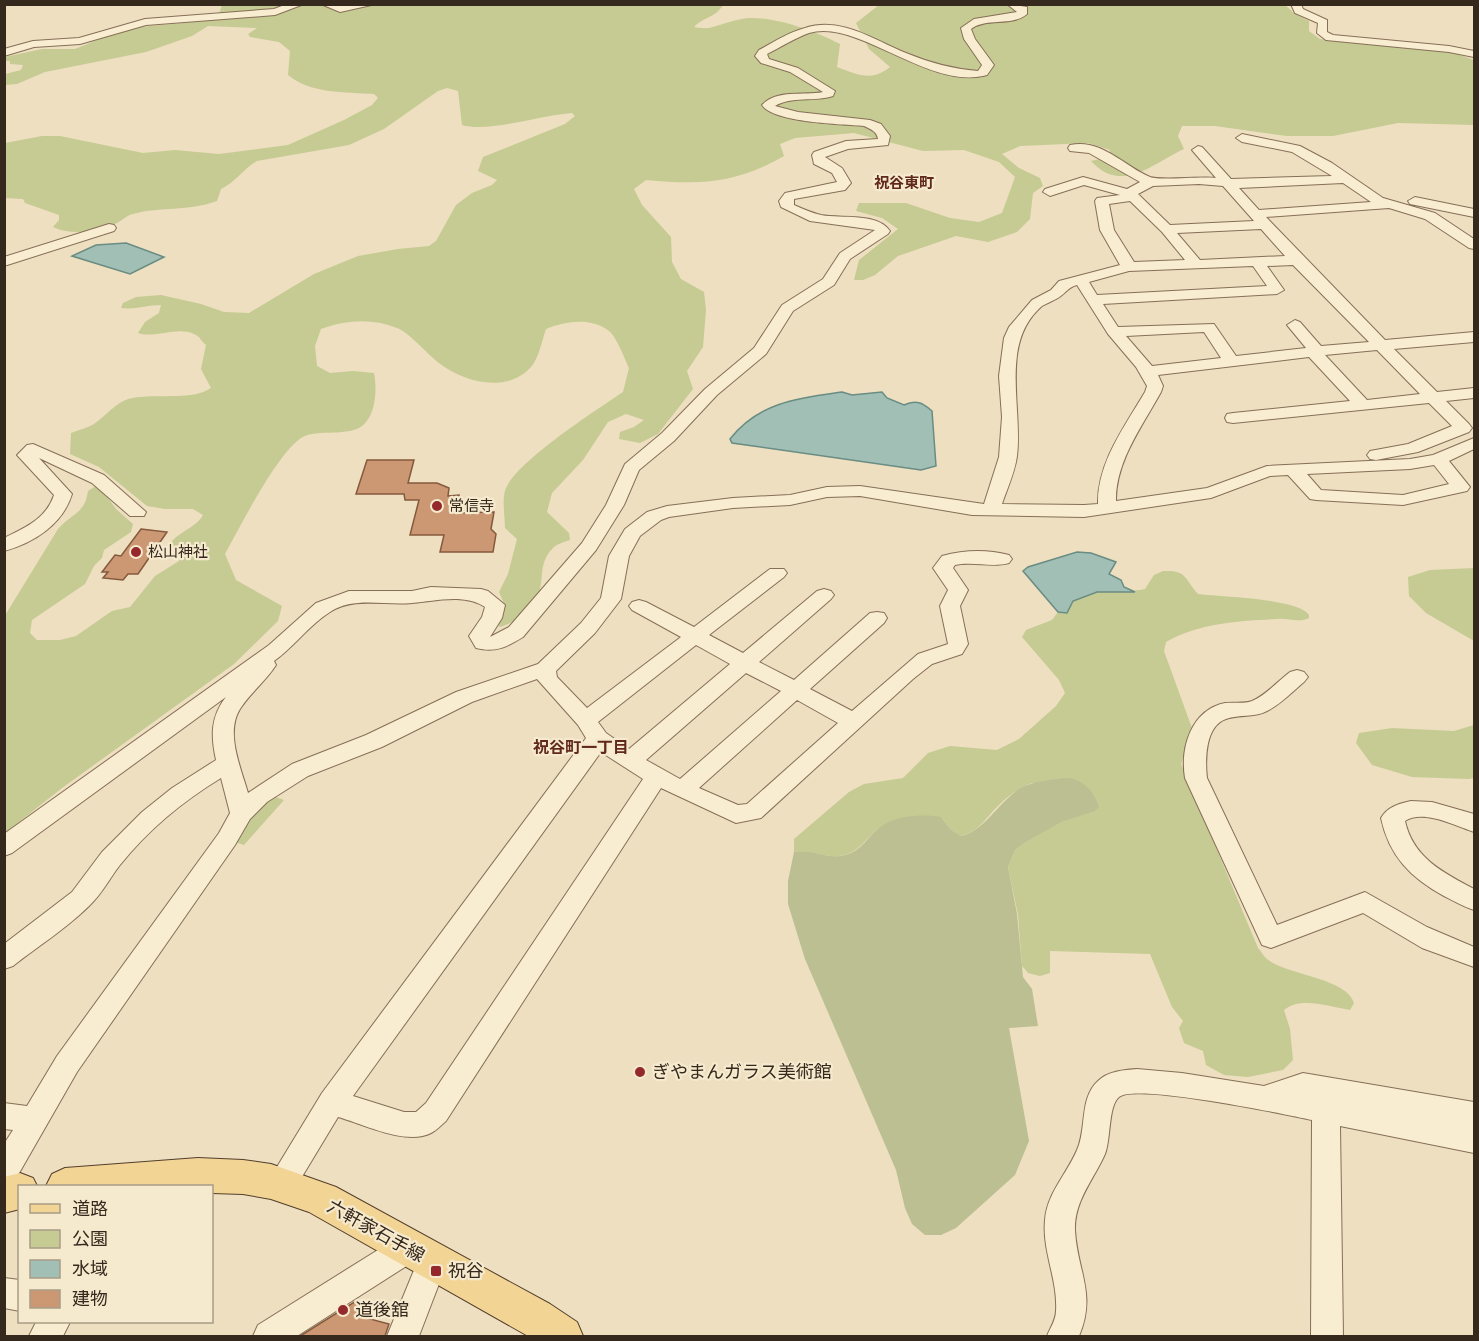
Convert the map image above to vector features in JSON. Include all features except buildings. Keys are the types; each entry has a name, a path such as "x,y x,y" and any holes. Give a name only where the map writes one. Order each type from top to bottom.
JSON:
{"main road":[{"name":"六軒家石手線","path":"80,1185 211,1176 245,1177 281,1185 345,1209 420,1255 563,1336"}],"street":[{"path":"4,53 33,44 80,41 145,22 275,12 299,4"},
{"path":"326,4 340,9 371,4"},
{"path":"4,848 276,650 323,607 349,597 412,597 431,593 481,595 495,605 492,618 479,636 483,643 495,644 516,632 542,605 589,546 615,505 631,468 645,453 668,437 711,392 747,365 760,351 787,308 829,282 845,256 883,231 880,227 871,224 810,217 788,207 786,201 790,196 840,187 844,183 837,171 819,161 818,155 846,145 884,142 884,136 877,128 866,123 797,116 770,108 768,105 778,99 818,98 829,94 829,91 794,70 765,61 761,56 763,52 808,30 831,28 851,32 928,65 961,74 978,75 988,65 988,61 970,44 966,28 972,24 1013,18 1022,14 1023,9 1012,4"},
{"path":"1296,4 1299,11 1323,22 1322,33 1330,38 1449,49 1474,54"},
{"path":"1242,138 1296,149 1327,166 1378,201 1430,216 1474,245"},
{"path":"1074,148 1092,149 1150,182 1199,180 1228,183 1343,179"},
{"path":"1198,150 1299,260 1463,428 1412,448 1362,457 1297,464 1288,466 1289,470"},
{"path":"1050,192 1083,181 1132,195 1167,229 1196,264"},
{"path":"1129,267 1107,230 1102,201 1132,195 1150,182"},
{"path":"1378,201 1386,196 1474,213"},
{"path":"1167,229 1394,205"},
{"path":"4,262 109,228"},
{"path":"991,510 1009,450 1007,376 1012,338 1017,327 1036,303 1056,293 1064,284 1129,267 1299,260"},
{"path":"1092,300 1276,290 1257,262"},
{"path":"1081,280 1114,332 1146,371 1155,387 1155,392 1115,457 1106,498 1107,508"},
{"path":"1294,325 1363,405"},
{"path":"1114,332 1209,327 1231,361"},
{"path":"1146,371 1382,344 1474,337"},
{"path":"1233,418 1474,393"},
{"path":"4,1172 67,1064 227,839 242,813 260,796 300,770 374,741 464,697 545,669 588,628 611,599 624,545 632,533 654,516 733,503 790,500 842,491 860,491 959,508 1055,512 1107,508 1211,493 1253,476 1289,470 1410,464 1438,459 1474,443"},
{"path":"4,545 50,520 61,504 63,495 26,455 33,449 98,479 137,513"},
{"path":"1289,470 1316,495 1403,500 1461,487 1438,459"},
{"path":"545,669 547,679 592,729 630,761 682,790 736,814 753,812 925,659 955,649 958,644 950,606 958,590 943,568 949,560 969,556 1002,559"},
{"path":"281,1185 332,1102 592,729 695,636 777,573"},
{"path":"630,761 824,595"},
{"path":"639,606 853,721"},
{"path":"682,790 877,618"},
{"path":"242,813 238,788 228,764 224,724 229,708 259,676 276,650"},
{"path":"1297,677 1260,707 1222,711 1212,715 1194,756 1196,778 1271,938 1365,902 1412,933 1474,957"},
{"path":"4,959 90,890 110,860 129,839 180,792 228,764"},
{"path":"332,1102 404,1125 422,1124 436,1112 657,776"},
{"path":"1474,823 1429,810 1401,811 1393,818 1395,830 1410,858 1428,876 1474,900"},
{"path":"1063,1336 1072,1312 1060,1233 1061,1217 1066,1199 1093,1147 1100,1103 1116,1082 1150,1081 1267,1098 1474,1140"},
{"path":"1267,1098 1292,1086 1303,1085 1474,1115"},
{"path":"1326,1109 1327,1336"},
{"path":"4,1116 33,1119"},
{"path":"269,1336 420,1255"},
{"path":"403,1336 420,1255"},
{"path":"45,1336 53,1323"}],"green space":[{"path":"724,4 717,12 694,27 711,28 749,18 784,22 840,44 837,67 871,76 890,67 869,49 856,23 879,5 1284,4 1295,14 1309,21 1309,31 1320,39 1454,53 1474,60 1474,125 1398,123 1333,136 1287,136 1215,126 1182,126 1178,136 1184,149 1149,168 1126,176 1103,171 1091,161 1108,157 1110,150 1088,143 1020,146 1002,154 1019,168 1040,178 1043,186 1033,193 1030,219 1017,232 988,242 956,236 898,256 875,275 863,280 854,280 859,260 898,229 882,218 856,211 859,203 906,203 950,218 979,222 1002,213 1015,177 999,162 964,150 923,151 854,133 795,138 780,144 784,156 734,177 701,182 646,180 634,189 642,205 671,237 672,262 681,279 704,292 706,310 703,347 687,371 693,389 658,434 640,443 619,439 620,432 644,420 626,414 608,422 583,460 552,493 547,512 569,533 570,540 555,547 547,556 540,589 532,606 515,620 499,627 498,621 505,606 499,592 508,574 517,539 505,528 505,491 511,480 539,452 623,392 629,368 615,338 602,327 587,322 570,322 553,326 546,329 531,367 521,375 498,383 472,380 449,370 407,334 388,325 359,321 321,329 315,346 317,366 330,373 353,371 374,373 375,399 369,417 361,427 346,432 312,434 295,443 261,489 225,554 236,580 282,606 278,621 234,664 62,788 5,833 4,617 58,529 81,509 88,491 96,486 100,487 116,509 133,524 131,532 104,550 102,558 94,566 85,584 32,620 30,633 37,640 60,640 76,636 112,611 130,607 155,576 179,561 179,554 170,544 203,515 193,509 165,509 147,506 99,467 70,454 71,433 94,424 123,401 148,396 193,395 211,388 201,369 206,345 196,335 182,331 138,333 145,322 159,313 161,305 121,308 123,303 136,297 161,295 224,312 249,313 314,274 358,256 429,246 436,241 456,205 472,193 492,185 497,180 478,171 483,157 565,124 575,116 572,113 559,114 487,127 462,125 458,91 447,88 438,91 384,129 349,145 257,161 221,189 217,201 195,207 143,212 131,215 102,229 76,232 53,227 59,220 59,215 25,203 23,199 5,198 5,143 42,136 60,136 143,153 175,150 219,154 288,145 344,120 372,105 378,98 374,94 318,89 297,81 288,75 290,51 279,42 250,37 248,34 257,28 208,26 192,36 146,52 45,72 17,84 5,85 5,74 21,70 23,65 10,64 10,61 5,61 5,57 42,49 75,49 107,36 139,27 217,20 222,5"},
{"path":"1474,568 1474,641 1426,613 1409,596 1408,577 1430,570"},
{"path":"1163,571 1181,574 1198,594 1275,602 1302,609 1309,615 1309,618 1302,620 1248,621 1206,627 1166,642 1164,651 1193,731 1181,764 1258,948 1276,965 1340,988 1349,994 1354,1003 1350,1010 1307,1003 1284,1010 1290,1029 1293,1060 1283,1070 1248,1077 1224,1075 1206,1065 1203,1051 1184,1043 1179,1028 1183,1021 1172,1007 1150,954 1050,951 1050,973 1040,976 1028,973 1022,966 1018,915 1008,867 1015,850 1026,842 1063,820 1093,812 1032,783 1011,795 973,831 961,836 950,829 941,817 881,828 858,848 844,855 794,852 794,839 849,792 864,784 903,778 928,753 950,746 997,750 1019,739 1056,706 1065,693 1059,680 1022,637 1026,630 1052,620 1058,612 1067,613 1073,601 1092,593 1145,589 1154,575"},
{"path":"1474,725 1474,778 1469,779 1412,777 1372,765 1356,743 1359,733 1392,728 1454,731"},
{"path":"1065,778 1077,780 1086,786 1099,807 1093,812 1063,821 1026,842 1015,850 1008,867 1017,914 1023,977 1032,989 1038,1026 1009,1028 1029,1141 1015,1175 956,1228 941,1235 925,1235 912,1224 905,1208 896,1170 805,959 788,904 788,881 794,852 845,855 859,848 884,824 900,818 916,816 941,817 950,829 961,836 977,829 1024,786"},
{"path":"270,795 284,800 244,845 232,841 239,828"}],"water":[{"path":"126,243 164,257 130,274 72,256 96,245"},
{"path":"842,392 852,395 882,392 887,398 904,405 916,402 929,408 932,411 936,466 921,470 732,443 730,439 741,427 767,409 795,400"},
{"path":"1077,552 1091,553 1116,562 1109,574 1121,580 1124,587 1135,592 1097,592 1073,601 1067,613 1058,612 1023,571 1028,567"}],"place":[{"name":"常信寺","path":"437,506"},
{"name":"松山神社","path":"136,552"},
{"name":"ぎやまんガラス美術館","path":"640,1072"},
{"name":"祝谷","path":"436,1271"},
{"name":"道後舘","path":"343,1310"}],"district":[{"name":"祝谷東町","path":"904,183"},
{"name":"祝谷町一丁目","path":"581,747"}]}
